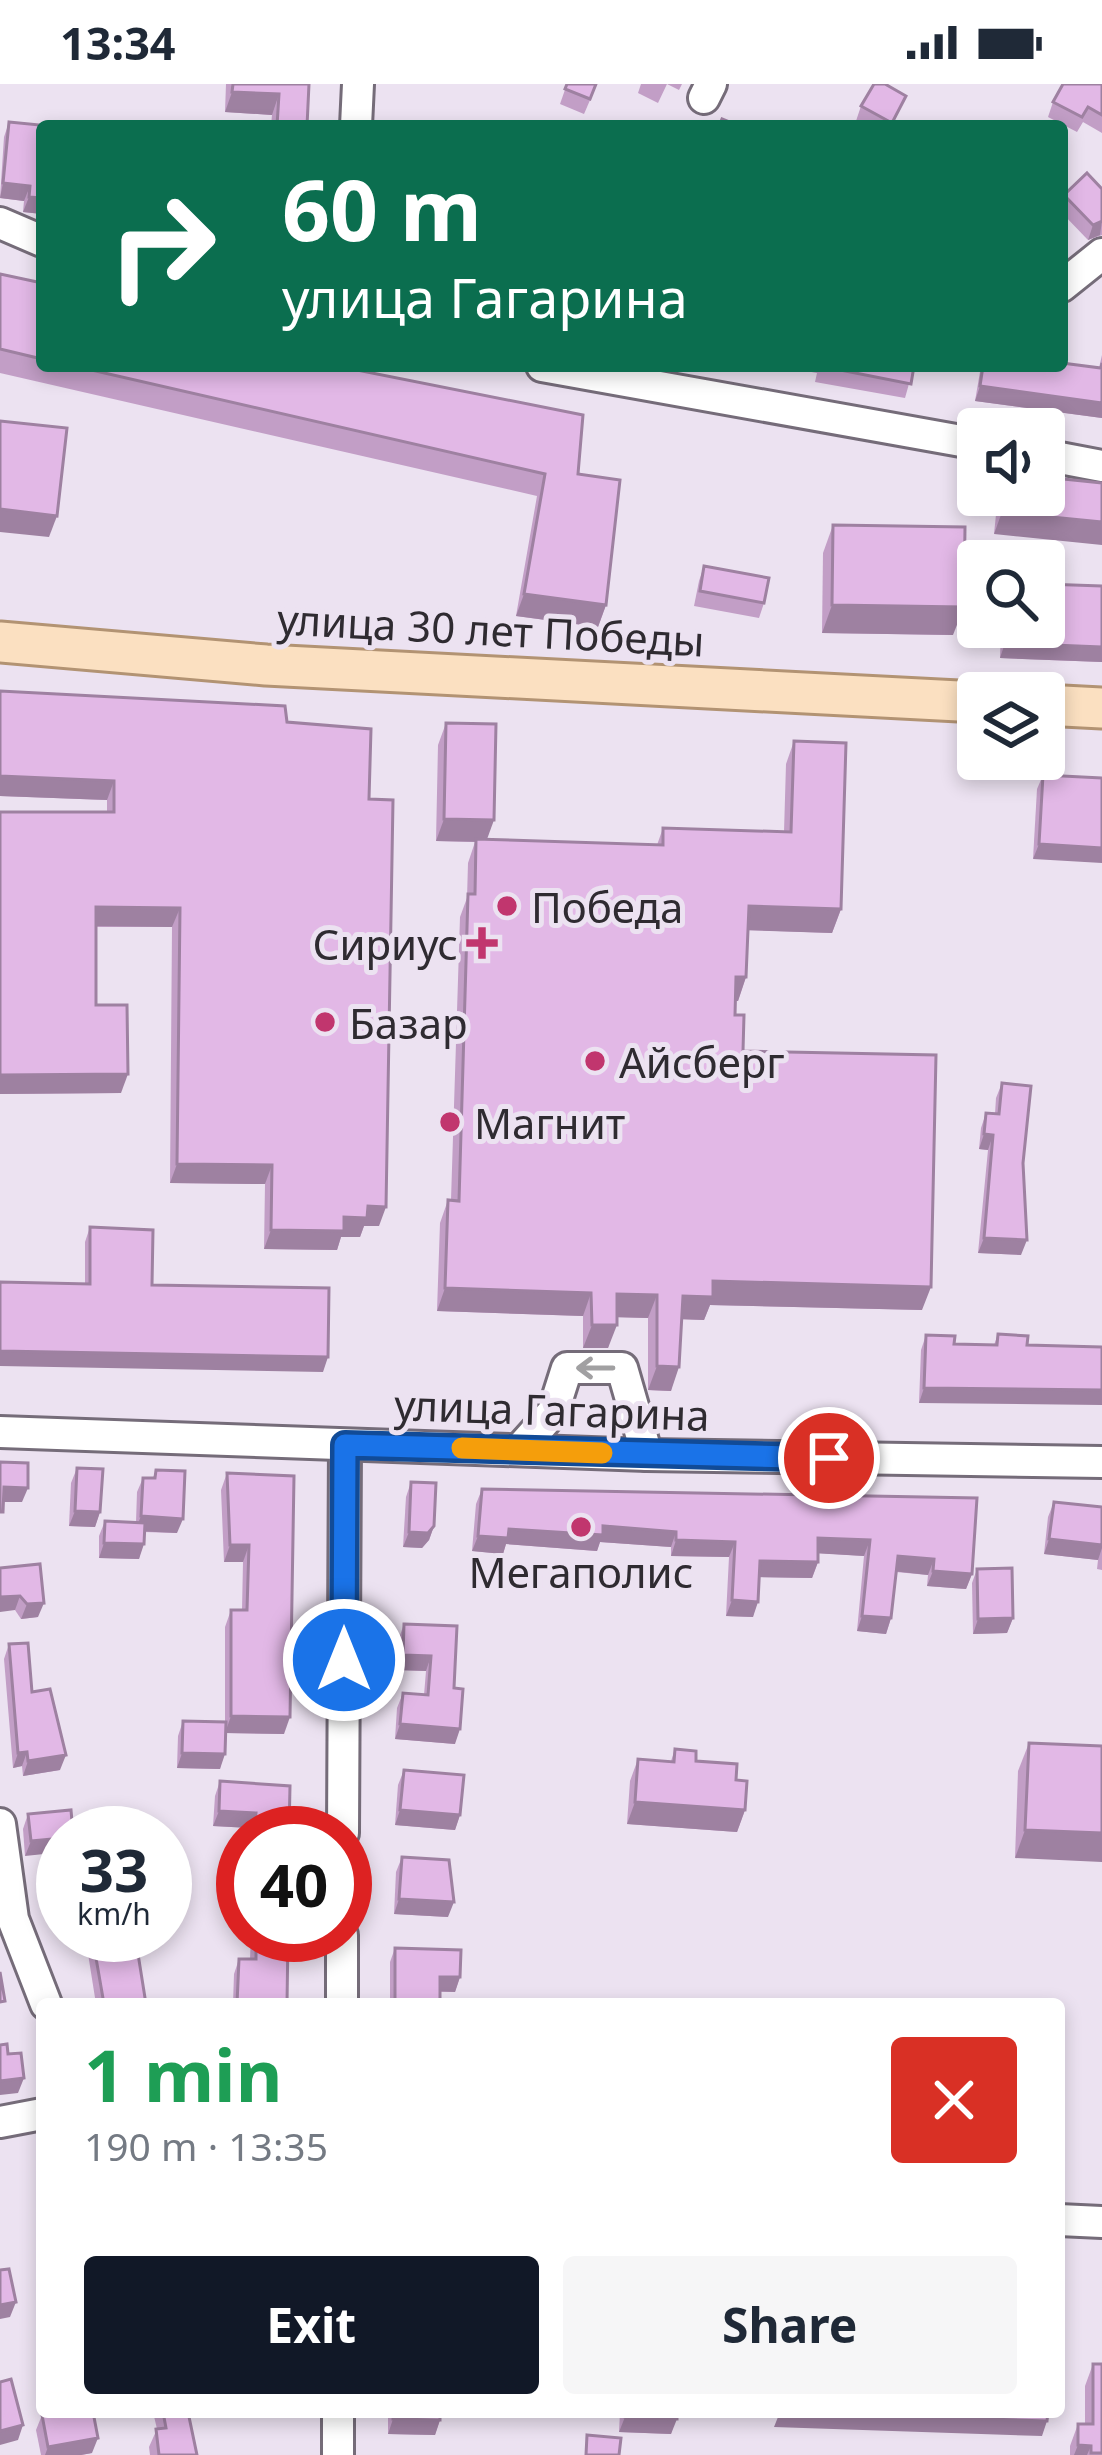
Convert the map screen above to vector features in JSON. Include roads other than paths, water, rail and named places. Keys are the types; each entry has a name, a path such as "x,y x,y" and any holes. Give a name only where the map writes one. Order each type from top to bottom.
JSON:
{"main road":[{"name":"улица 30 лет Победы","path":"0,642 266,665 957,701"},
{"path":"1065,706 1102,708"}],"street":[{"path":"356,120 358,84"},
{"path":"0,223 36,238"},
{"path":"1068,281 1102,254"},
{"path":"576,372 957,440"},
{"path":"1065,459 1102,466"},
{"path":"519,1450 553,1412 567,1368 622,1368 647,1455"},
{"name":"улица Гагарина","path":"0,1432 647,1455 1102,1462"},
{"path":"343,1806 345,1445"},
{"path":"0,1824 13,1919 44,1998"},
{"path":"342,1962 342,1998"},
{"path":"0,2122 36,2115"},
{"path":"1065,2220 1102,2222"},
{"path":"338,2418 338,2455"}],"place":[{"name":"Победа","path":"507,906"},
{"name":"Сириус","path":"482,943"},
{"name":"Базар","path":"325,1022"},
{"name":"Айсберг","path":"595,1061"},
{"name":"Магнит","path":"450,1122"},
{"name":"Мегаполис","path":"581,1527"}]}
